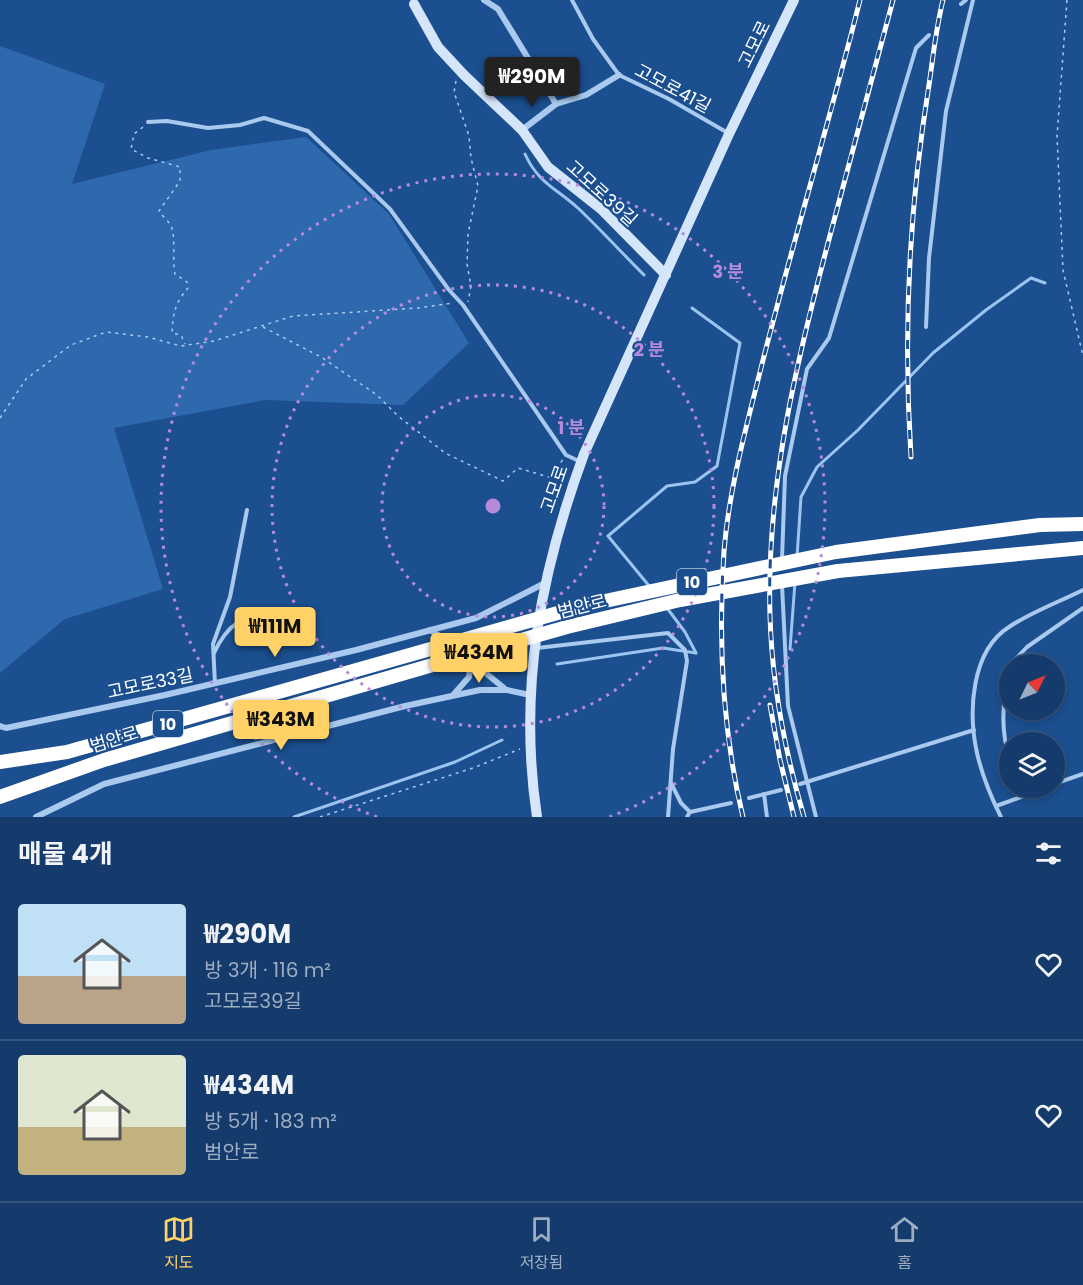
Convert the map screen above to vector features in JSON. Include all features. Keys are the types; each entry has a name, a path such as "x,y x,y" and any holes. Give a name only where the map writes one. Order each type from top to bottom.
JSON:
{"highway":[{"name":"범안로","path":"6,762 67,752 586,605 836,552 1040,525 1083,524"},
{"name":"범안로","path":"0,797 104,760 567,627 680,600 838,571 967,557 1083,548"}],"main road":[{"name":"고모로","path":"537,817 528,725 533,649 543,584 564,507 581,462 729,134 794,0"},
{"name":"고모로39길","path":"417,2 438,47 522,130 548,167 601,209 666,276"}],"street":[{"path":"484,0 498,9 556,104"},
{"path":"522,130 556,104 586,95 619,75"},
{"name":"고모로33길","path":"0,726 6,728 215,684 430,630 491,612 543,584"},
{"path":"430,630 471,661 491,680 507,690"},
{"path":"454,695 469,677 471,661"},
{"path":"36,817 104,784 454,695 480,690 507,690 530,694"}],"lane":[{"name":"고모로41길","path":"572,0 593,39 619,75 669,99 729,134"},
{"path":"961,4 966,0"},
{"path":"926,327 929,258 946,111 973,0"},
{"path":"782,566 785,476 807,369 829,338 916,48 929,35"},
{"path":"148,122 167,121 208,128 240,125 264,118 308,131 390,209 460,302 566,455 581,462"},
{"path":"215,684 213,644 230,597 247,510"},
{"path":"782,578 788,706 816,817"},
{"path":"1001,817 977,752 973,716 978,668 988,646 1008,627 1083,590"},
{"path":"1021,654 1083,608"},
{"path":"212,656 221,638 240,618 275,609"},
{"path":"533,649 668,633 685,650 687,667 670,783 668,817"},
{"path":"800,784 974,730"},
{"path":"1065,780 1083,774"},
{"path":"670,783 681,803 690,812"},
{"path":"749,798 782,790"},
{"path":"764,794 767,817"},
{"path":"996,806 1018,798"},
{"path":"687,817 690,812 731,802"}],"path":[{"path":"1066,0 1057,136 1063,270 1083,356"},
{"path":"0,418 26,379 70,345 106,332 185,345 214,341 293,316 418,308 460,302 468,304 471,286 467,264 468,234 478,186 471,158 469,136 453,92 456,79 464,75"},
{"path":"148,122 134,134 132,149 148,158 180,166 180,182 159,211 170,224 174,236 171,257 175,274 187,282 188,288 176,301 172,333 181,335 185,345"},
{"path":"262,326 321,357 377,395 398,416 445,453 503,481 518,468 552,478 566,455"},
{"path":"320,817 473,768 530,746"}],"shaded area":[{"path":"0,46 105,84 72,184 211,150 306,137 389,214 469,343 403,405 265,400 114,428 163,589 65,619 0,673"}],"waterway":[{"path":"525,154 542,179 579,209 644,275"},
{"path":"797,557 801,497 817,467 858,430 933,353 986,310 1031,278 1045,283"},
{"path":"650,587 608,536 667,486 695,482 717,466 740,343 692,308"},
{"path":"790,649 795,582"},
{"path":"667,608 685,632 696,653"},
{"path":"557,664 663,648 696,653"},
{"path":"294,817 455,762 502,740"}],"railway":[{"path":"743,817 730,751 723,685 721,618 726,528 739,459 761,368 860,0"},
{"path":"804,817 785,743 773,667 770,616 773,517 787,420 807,324 893,0"},
{"path":"911,457 908,317 912,224 922,131 943,0"},
{"path":"770,705 794,817"}]}
